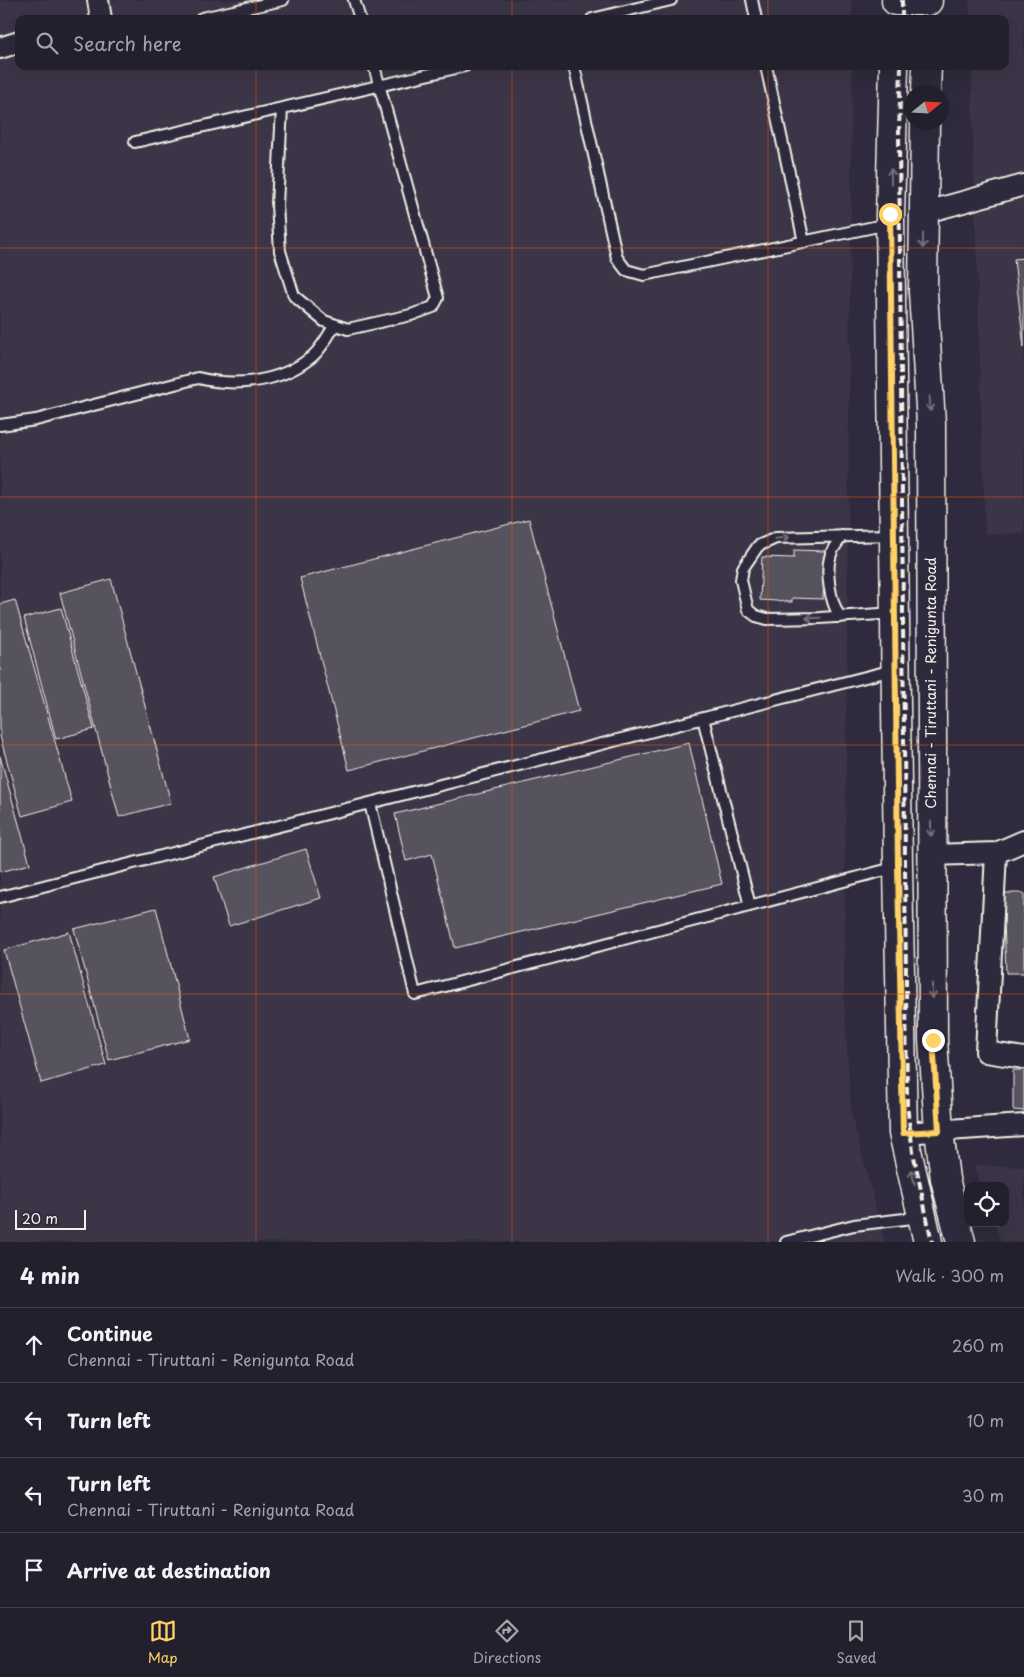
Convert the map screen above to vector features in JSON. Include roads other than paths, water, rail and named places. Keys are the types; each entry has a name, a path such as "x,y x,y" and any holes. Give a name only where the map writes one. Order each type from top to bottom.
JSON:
{"main road":[{"path":"896,7 928,7"},
{"path":"894,70 890,224 903,1133 925,1230"},
{"path":"926,85 927,70"},
{"name":"Chennai - Tiruttani - Renigunta Road","path":"925,130 923,292 931,424 933,1040 939,1131 946,1179 961,1242"}],"street":[{"path":"98,0 102,15"},
{"path":"0,48 15,43"},
{"path":"923,213 1024,185"},
{"path":"931,855 996,853 1024,841"},
{"path":"996,853 986,1052 1024,1058"},
{"path":"903,1133 1024,1126"}],"lane":[{"path":"216,15 283,0"},
{"path":"354,0 359,15"},
{"path":"609,15 671,0"},
{"path":"752,0 755,15"},
{"path":"282,108 277,205 280,251 294,296 324,321 348,329 412,315 433,307 438,298 375,70"},
{"path":"135,142 448,70"},
{"path":"575,70 618,258 626,270 644,275 890,224"},
{"path":"767,70 804,242"},
{"path":"0,425 36,420 198,378 222,384 277,378 311,359 335,325"},
{"path":"895,535 776,538 758,546 743,568 741,580 748,610 756,616 782,619 840,617 896,612"},
{"path":"840,617 832,604 829,579 831,554 842,536"},
{"path":"0,896 897,669"},
{"path":"703,718 750,906"},
{"path":"370,803 415,994 898,867"},
{"path":"786,1242 825,1231 925,1230"},
{"path":"825,1231 828,1242"}],"railway":[{"path":"902,0 902,15"},
{"path":"901,70 899,133 907,1105 913,1152 932,1242"}]}
